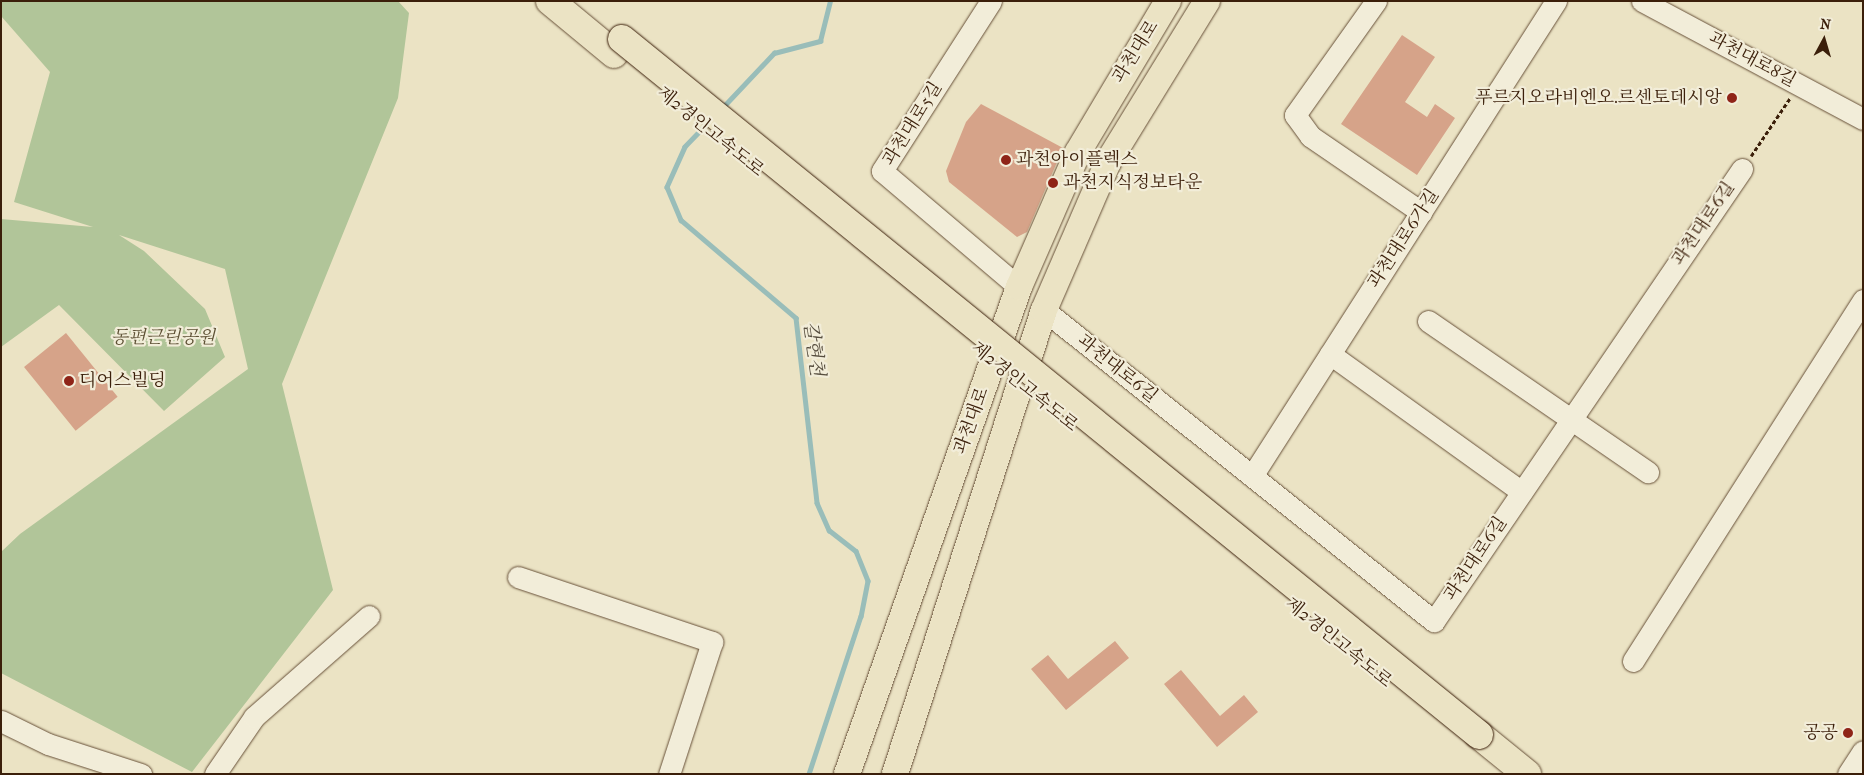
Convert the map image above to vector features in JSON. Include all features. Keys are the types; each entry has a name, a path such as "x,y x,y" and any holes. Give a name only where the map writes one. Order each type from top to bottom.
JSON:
{"highway":[{"name":"제2경인고속도로","path":"550,1 618,46 1474,742 1527,774"},
{"name":"제2경인고속도로","path":"579,1 618,46"},
{"name":"제2경인고속도로","path":"1474,742 1499,774"}],"main road":[{"name":"과천대로","path":"848,774 1019,287 1078,152 1168,1"},
{"name":"과천대로","path":"895,774 1044,310 1108,162 1207,1"}],"street":[{"name":"과천대로5길","path":"991,1 882,171 1019,287"},
{"path":"1376,1 1295,116 1310,136 1421,212"},
{"name":"과천대로6가길","path":"1252,476 1556,1"},
{"name":"과천대로8길","path":"1642,1 1863,119"},
{"name":"과천대로6길","path":"1044,310 1434,621 1742,169"},
{"path":"1633,661 1863,300"},
{"path":"1428,322 1648,472"},
{"path":"1330,354 1522,492"},
{"path":"518,577 712,642 670,774"},
{"path":"215,774 254,717 368,616"},
{"path":"1,721 48,744 141,774"},
{"path":"1848,774 1863,751"}],"path":[{"name":"과천대로6길","path":"1742,169 1799,85"}],"green space":[{"name":"동편근린공원","path":"1,1 398,1 409,13 398,98 282,384 333,590 192,772 1,673 1,552 20,534 248,369 225,269 119,235 144,251 205,309 225,357 164,411 59,305 1,347 1,219 93,227 14,202 50,72 1,16"}],"building":[{"path":"1402,35 1435,57 1405,102 1427,117 1435,104 1455,118 1417,175 1341,124"},
{"name":"과천아이플렉스","path":"981,104 1063,148 1027,232 1017,237 949,182 946,171 966,122"},
{"name":"디어스빌딩","path":"66,333 118,397 76,431 24,367"},
{"path":"1115,641 1129,658 1066,710 1031,669 1048,655 1068,679"},
{"path":"1181,670 1220,716 1244,695 1258,712 1217,747 1164,684"}],"waterway":[{"name":"갈현천","path":"722,108 774,53 820,41 830,1"},
{"name":"갈현천","path":"710,121 685,147 667,187 681,220 796,318 817,503 829,530 856,551 868,581 861,616 809,774"}],"place":[{"name":"푸르지오라비엔오.르센토데시앙","path":"1732,98"},
{"name":"과천아이플렉스","path":"1006,160"},
{"name":"과천지식정보타운","path":"1053,183"},
{"name":"디어스빌딩","path":"69,381"},
{"name":"공공","path":"1848,733"}]}
